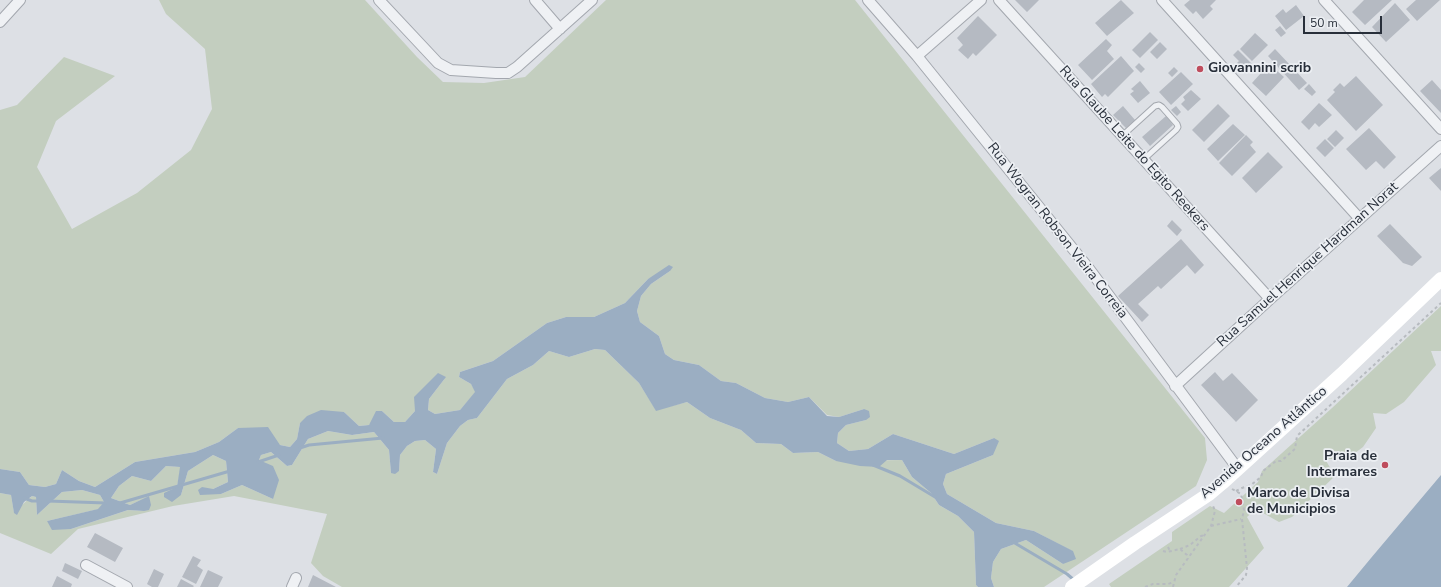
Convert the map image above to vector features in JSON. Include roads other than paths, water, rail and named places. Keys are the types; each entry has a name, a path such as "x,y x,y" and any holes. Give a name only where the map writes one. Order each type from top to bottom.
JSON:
{"main road":[{"name":"Avenida Oceano Atlântico","path":"1072,587 1110,559 1209,494 1342,374 1441,279"}],"street":[{"path":"0,22 20,0"},
{"path":"379,0 438,63 451,70 496,73 508,72 517,67 592,0"},
{"path":"535,0 560,29"},
{"name":"Rua Wogran Robson Vieira Correia","path":"868,0 917,56 1090,270 1238,469"},
{"path":"917,56 981,0"},
{"name":"Rua Glaube Leite do Egito Reekers","path":"999,0 1270,299"},
{"path":"1162,0 1359,218"},
{"path":"1324,0 1441,129"},
{"name":"Rua Samuel Henrique Hardman Norat","path":"1175,386 1359,218 1441,146"},
{"path":"86,565 127,587"}],"lane":[{"path":"1122,136 1155,106 1162,107 1177,124 1178,127 1176,130 1143,160"}],"water":[{"path":"669,265 673,267 670,271 651,284 641,296 637,311 640,322 659,336 665,354 674,360 699,365 721,381 736,383 765,398 788,402 809,397 827,416 839,417 864,409 869,411 870,417 866,420 846,425 838,433 837,443 849,451 868,449 893,434 954,454 994,438 999,441 993,455 946,474 943,484 947,494 996,523 1034,531 1073,551 1076,559 1063,564 1026,540 1001,549 993,562 991,578 994,587 978,587 976,585 974,532 958,516 939,505 931,493 912,477 902,460 887,460 879,467 860,466 836,461 818,452 793,453 781,444 756,443 741,430 710,418 687,402 656,411 639,383 605,350 595,349 569,357 549,351 533,365 507,379 477,418 468,420 460,426 447,443 437,474 433,472 436,449 425,440 415,441 407,446 400,455 399,471 395,474 391,473 389,450 374,432 352,435 328,431 308,439 292,465 287,466 271,452 261,455 259,460 273,466 279,480 273,499 242,485 221,494 200,495 198,490 202,487 213,489 228,482 226,461 213,455 188,471 181,495 172,502 164,497 164,493 177,487 180,467 166,466 151,481 132,476 119,486 111,498 130,505 149,496 151,505 149,510 128,510 71,529 52,530 47,521 98,509 104,502 100,495 82,490 62,492 37,515 36,497 32,496 24,502 17,515 14,513 11,495 0,493 0,469 20,472 29,485 45,487 56,484 62,470 79,481 95,487 135,462 195,452 219,442 238,428 268,427 280,445 290,447 297,439 300,423 307,416 321,410 344,412 359,426 369,425 376,411 382,411 394,422 405,422 415,411 414,397 438,373 446,377 429,399 428,410 435,414 460,410 475,392 471,384 459,377 460,372 493,361 547,323 566,317 594,317 625,303 648,279"},
{"path":"1441,475 1441,587 1347,587 1371,558"}],"waterway":[{"path":"300,448 309,445 383,438"},
{"path":"258,462 279,455"},
{"path":"873,465 900,476 935,497"},
{"path":"120,503 230,471"},
{"path":"24,498 32,501 40,501"},
{"path":"48,501 106,503"},
{"path":"1013,542 1067,574 1074,580"}],"place":[{"name":"Giovannini scrib","path":"1200,69"},
{"name":"Praia de Intermares","path":"1385,465"},
{"name":"Marco de Divisa de Municipios","path":"1239,502"}]}
